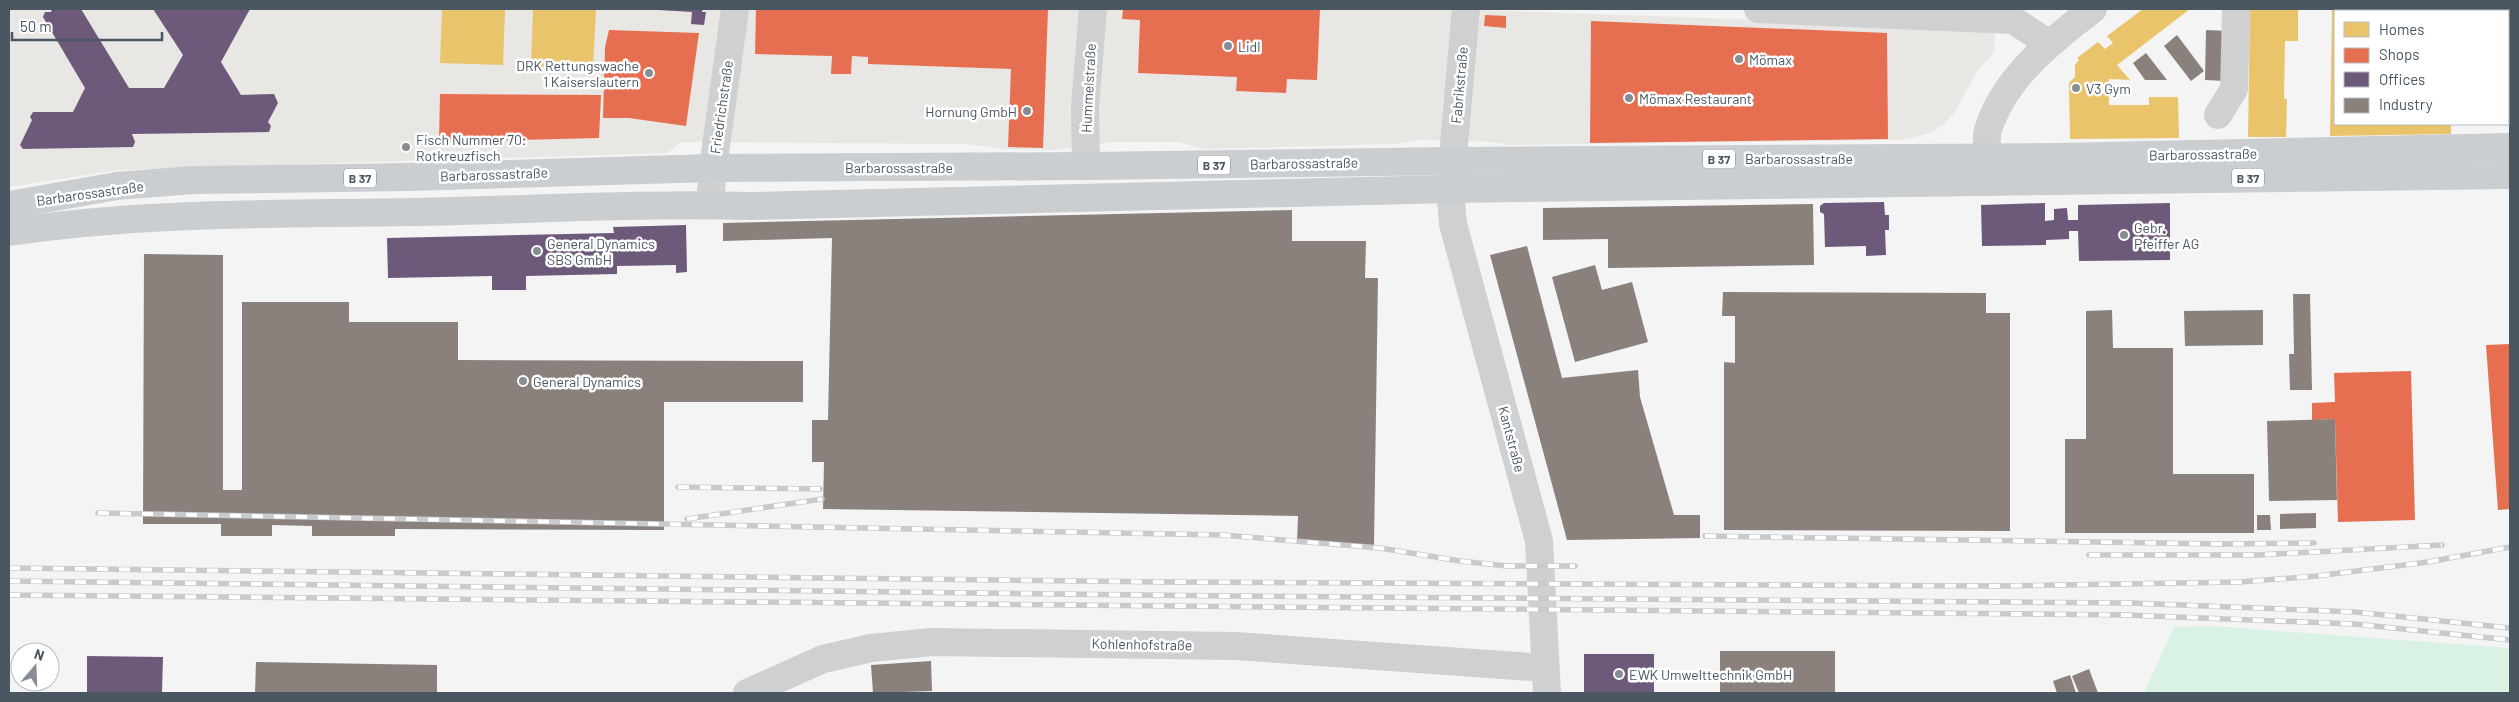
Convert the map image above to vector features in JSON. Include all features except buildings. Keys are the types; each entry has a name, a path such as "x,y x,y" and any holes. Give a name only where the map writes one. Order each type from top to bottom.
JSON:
{"main road":[{"name":"Barbarossastraße","path":"9,232 76,222 192,215 710,205 760,206 1450,189 1986,170 2510,147"},
{"name":"Barbarossastraße","path":"9,205 117,186 193,180 410,177 713,168 1086,166 1452,161 1986,170 2510,175"}],"street":[{"name":"Friedrichstraße","path":"710,205 713,168 735,9"},
{"name":"Hummelstraße","path":"1086,166 1085,117 1093,9"},
{"name":"Fabrikstraße","path":"1450,189 1466,9"},
{"path":"1758,9 1817,10 2014,20 2048,43"},
{"path":"1986,170 1987,132 1996,110 2012,86 2048,43 2093,9"},
{"path":"2218,115 2234,89 2236,9"},
{"name":"Kantstraße","path":"1450,189 1453,224 1539,541 1546,681"},
{"name":"Kohlenhofstraße","path":"747,693 823,660 871,648 932,642 1236,646 1546,681"}],"shaded area":[{"path":"9,9 1452,9 1995,28 1994,52 1976,73 1955,112 1944,124 1930,133 1903,140 1509,145 1493,142 1419,140 1395,144 1204,149 1178,142 1114,142 1056,150 1005,149 964,144 682,142 667,153 118,170 9,187"}],"green space":[{"path":"2211,626 2510,648 2510,693 2144,693 2174,627"}],"railway":[{"path":"678,487 820,489"},
{"path":"687,519 822,499"},
{"path":"98,513 1223,535 1380,548 1460,561 1507,566 1575,566"},
{"path":"1705,536 2223,544 2314,543"},
{"path":"2089,555 2258,555 2442,545"},
{"path":"9,568 1164,582 1998,586 2240,582 2317,576 2428,562 2510,547"},
{"path":"9,581 1229,596 2131,603 2355,612 2510,628"},
{"path":"9,595 2127,615 2354,624 2510,640"}],"place":[{"name":"Lidl","path":"1228,46"},
{"name":"Mömax","path":"1739,59"},
{"name":"DRK Rettungswache 1 Kaiserslautern","path":"649,73"},
{"name":"V3 Gym","path":"2076,88"},
{"name":"Mömax Restaurant","path":"1629,98"},
{"name":"Hornung GmbH","path":"1027,111"},
{"name":"Fisch Nummer 70: Rotkreuzfisch","path":"406,147"},
{"name":"Gebr. Pfeiffer AG","path":"2124,235"},
{"name":"General Dynamics SBS GmbH","path":"537,251"},
{"name":"General Dynamics","path":"523,381"},
{"name":"EWK Umwelttechnik GmbH","path":"1619,674"}]}
